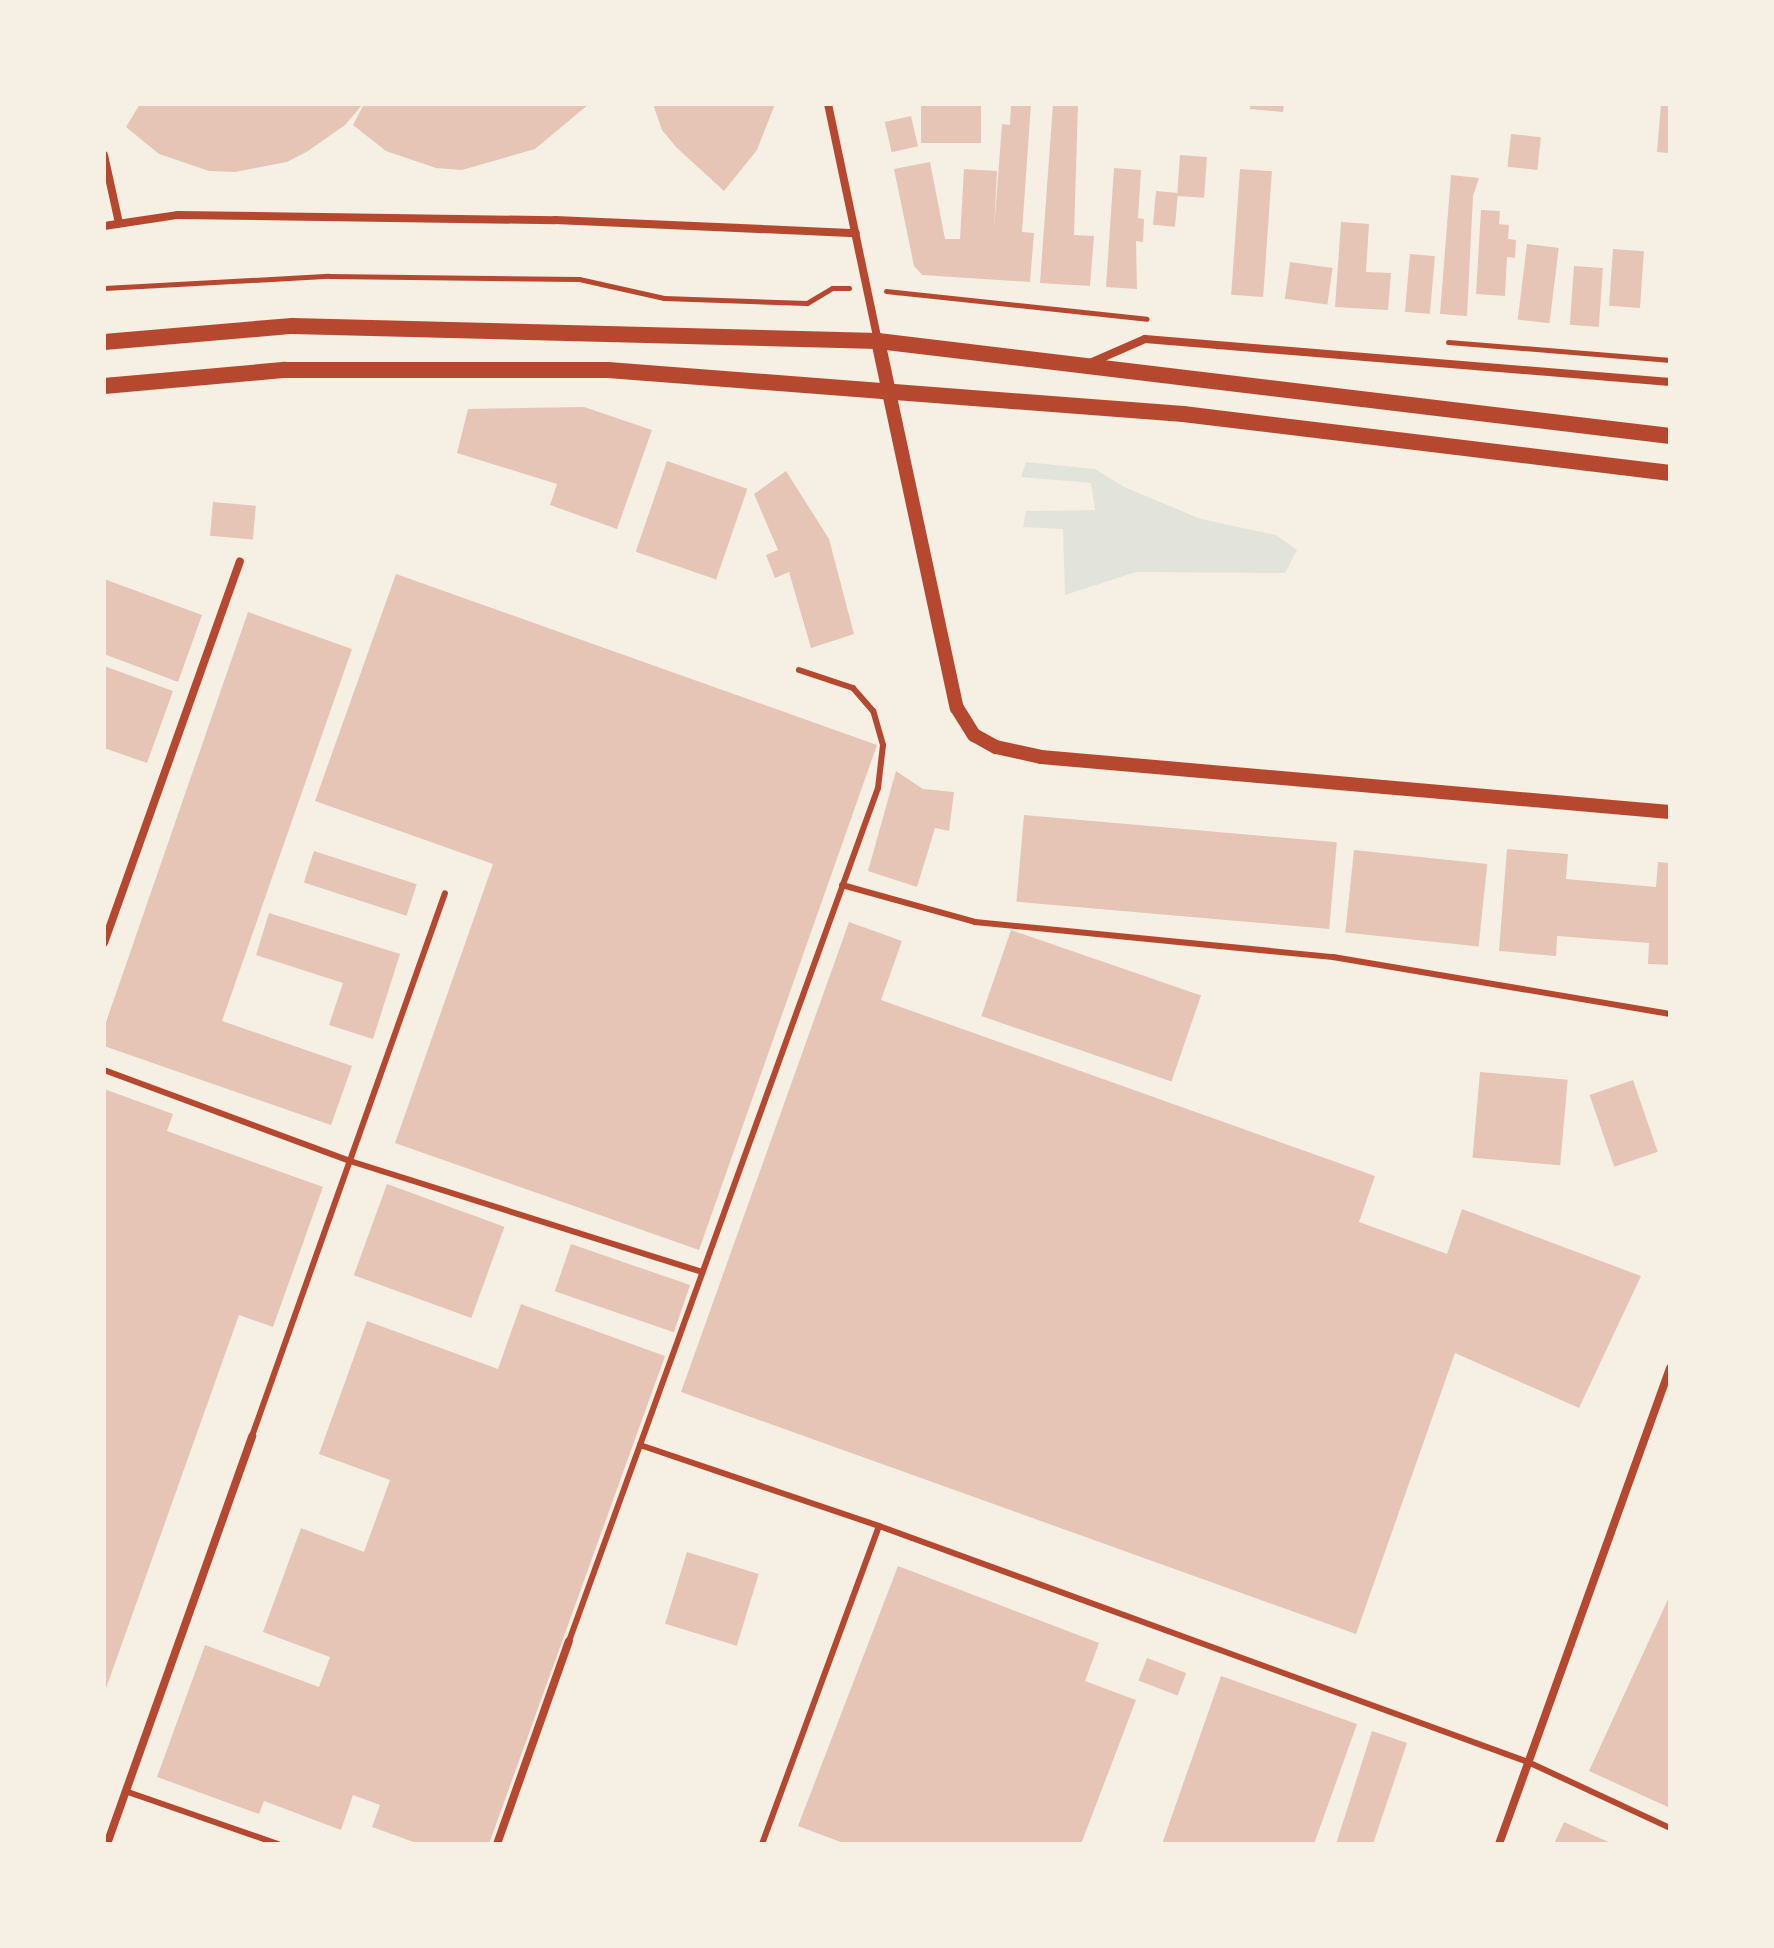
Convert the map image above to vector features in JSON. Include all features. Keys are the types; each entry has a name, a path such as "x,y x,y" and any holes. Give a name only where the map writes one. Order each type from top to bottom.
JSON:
{"main road":[{"path":"104,342 292,326 878,341 1670,436"},
{"path":"104,386 285,370 608,370 889,389 1183,414 1670,473"}],"street":[{"path":"828,104 957,708 974,735 996,747 1041,757 1670,812"},
{"path":"104,155 119,223"},
{"path":"104,226 178,215 555,220 856,233"},
{"path":"1084,366 1145,339 1670,382"},
{"path":"104,943 240,562"},
{"path":"1499,1844 1670,1368"},
{"path":"107,1844 252,1436"},
{"path":"497,1844 569,1641"}],"lane":[{"path":"569,1641 878,788 883,745 873,711 853,688 799,670"},
{"path":"842,885 975,922 1333,957 1670,1014"},
{"path":"252,1436 445,893"},
{"path":"104,1070 350,1161 702,1272"},
{"path":"640,1445 879,1526 1528,1762 1670,1828"},
{"path":"762,1844 879,1526"},
{"path":"125,1791 278,1844"}],"path":[{"path":"104,288 329,276 579,279 664,298 807,303 832,288 868,289 1154,320"},
{"path":"1436,341 1670,360"}],"shaded area":[{"path":"1026,462 1095,469 1124,487 1201,519 1276,535 1297,550 1285,573 1136,572 1065,595 1063,529 1023,527 1026,511 1095,510 1091,483 1021,477"}],"building":[{"path":"140,104 363,104 345,125 308,151 287,162 235,172 209,171 159,154 126,127"},
{"path":"364,104 589,104 535,149 462,170 436,168 386,151 353,125"},
{"path":"653,104 775,104 757,150 724,191 662,130"},
{"path":"921,104 981,104 981,143 921,143"},
{"path":"1011,104 1031,104 1022,232 1034,233 1030,282 922,275 914,266 894,169 930,162 945,239 960,239 964,169 997,171 994,230 1002,124 1010,125"},
{"path":"1053,104 1078,104 1074,235 1094,236 1090,286 1040,283"},
{"path":"1250,104 1284,104 1283,112 1250,109"},
{"path":"1661,104 1670,104 1670,153 1657,152"},
{"path":"911,116 918,146 892,152 885,122"},
{"path":"1511,134 1541,137 1537,170 1508,167"},
{"path":"1180,155 1207,157 1204,198 1177,196"},
{"path":"1114,168 1141,170 1138,218 1144,219 1143,242 1136,241 1137,289 1106,287"},
{"path":"1240,169 1272,171 1263,297 1231,295"},
{"path":"1451,175 1479,178 1473,196 1467,316 1440,314"},
{"path":"1156,191 1178,193 1175,227 1153,225"},
{"path":"1481,210 1500,211 1499,224 1509,225 1508,239 1516,240 1515,258 1507,257 1505,296 1476,294"},
{"path":"1341,222 1369,224 1366,272 1391,273 1388,310 1335,307"},
{"path":"1527,244 1559,248 1549,323 1518,319"},
{"path":"1613,249 1644,251 1640,308 1609,306"},
{"path":"1410,254 1435,256 1430,314 1405,312"},
{"path":"1290,262 1333,268 1327,305 1285,299"},
{"path":"1574,266 1603,268 1599,327 1570,325"},
{"path":"584,407 652,430 617,529 550,505 557,484 457,453 468,409"},
{"path":"667,461 747,489 716,579 636,552"},
{"path":"786,471 829,539 854,634 811,648 789,572 775,578 766,555 778,550 754,494"},
{"path":"213,502 256,506 253,540 210,536"},
{"path":"396,574 877,745 699,1250 395,1143 493,864 315,801"},
{"path":"104,579 202,615 178,682 104,654"},
{"path":"248,612 352,649 222,1021 352,1066 331,1125 104,1046 104,1028"},
{"path":"104,666 173,691 147,763 104,748"},
{"path":"896,771 923,789 954,792 949,831 935,828 917,887 868,871"},
{"path":"1024,815 1337,842 1329,929 1016,902"},
{"path":"1507,849 1568,854 1566,879 1656,887 1658,862 1670,863 1670,965 1648,964 1649,943 1557,936 1556,956 1499,951"},
{"path":"1354,850 1487,864 1479,947 1345,933"},
{"path":"314,851 417,884 407,916 304,882"},
{"path":"269,913 400,954 373,1039 329,1025 343,983 256,955"},
{"path":"849,922 902,941 881,1000 1375,1176 1359,1222 1447,1254 1462,1209 1641,1276 1579,1408 1455,1353 1356,1634 681,1392"},
{"path":"1011,930 1201,995 1171,1081 981,1016"},
{"path":"1480,1072 1568,1080 1560,1165 1473,1158"},
{"path":"1633,1080 1658,1152 1614,1167 1590,1095"},
{"path":"104,1089 173,1114 167,1131 323,1187 273,1327 239,1315 104,1694"},
{"path":"387,1184 504,1227 471,1318 354,1275"},
{"path":"571,1244 690,1285 674,1332 555,1291"},
{"path":"521,1304 665,1356 489,1844 419,1844 372,1827 380,1805 353,1795 341,1830 264,1801 259,1814 157,1777 205,1645 319,1687 330,1657 263,1632 301,1528 364,1552 390,1480 319,1454 367,1321 498,1369"},
{"path":"687,1552 759,1574 737,1646 665,1624"},
{"path":"898,1566 1099,1643 1085,1681 1136,1700 1081,1844 846,1844 798,1826"},
{"path":"1670,1595 1670,1808 1589,1771"},
{"path":"1147,1658 1186,1673 1178,1695 1138,1680"},
{"path":"1221,1676 1357,1724 1314,1844 1162,1844"},
{"path":"1372,1731 1407,1743 1373,1844 1336,1844"},
{"path":"1564,1822 1613,1844 1554,1844"}]}
